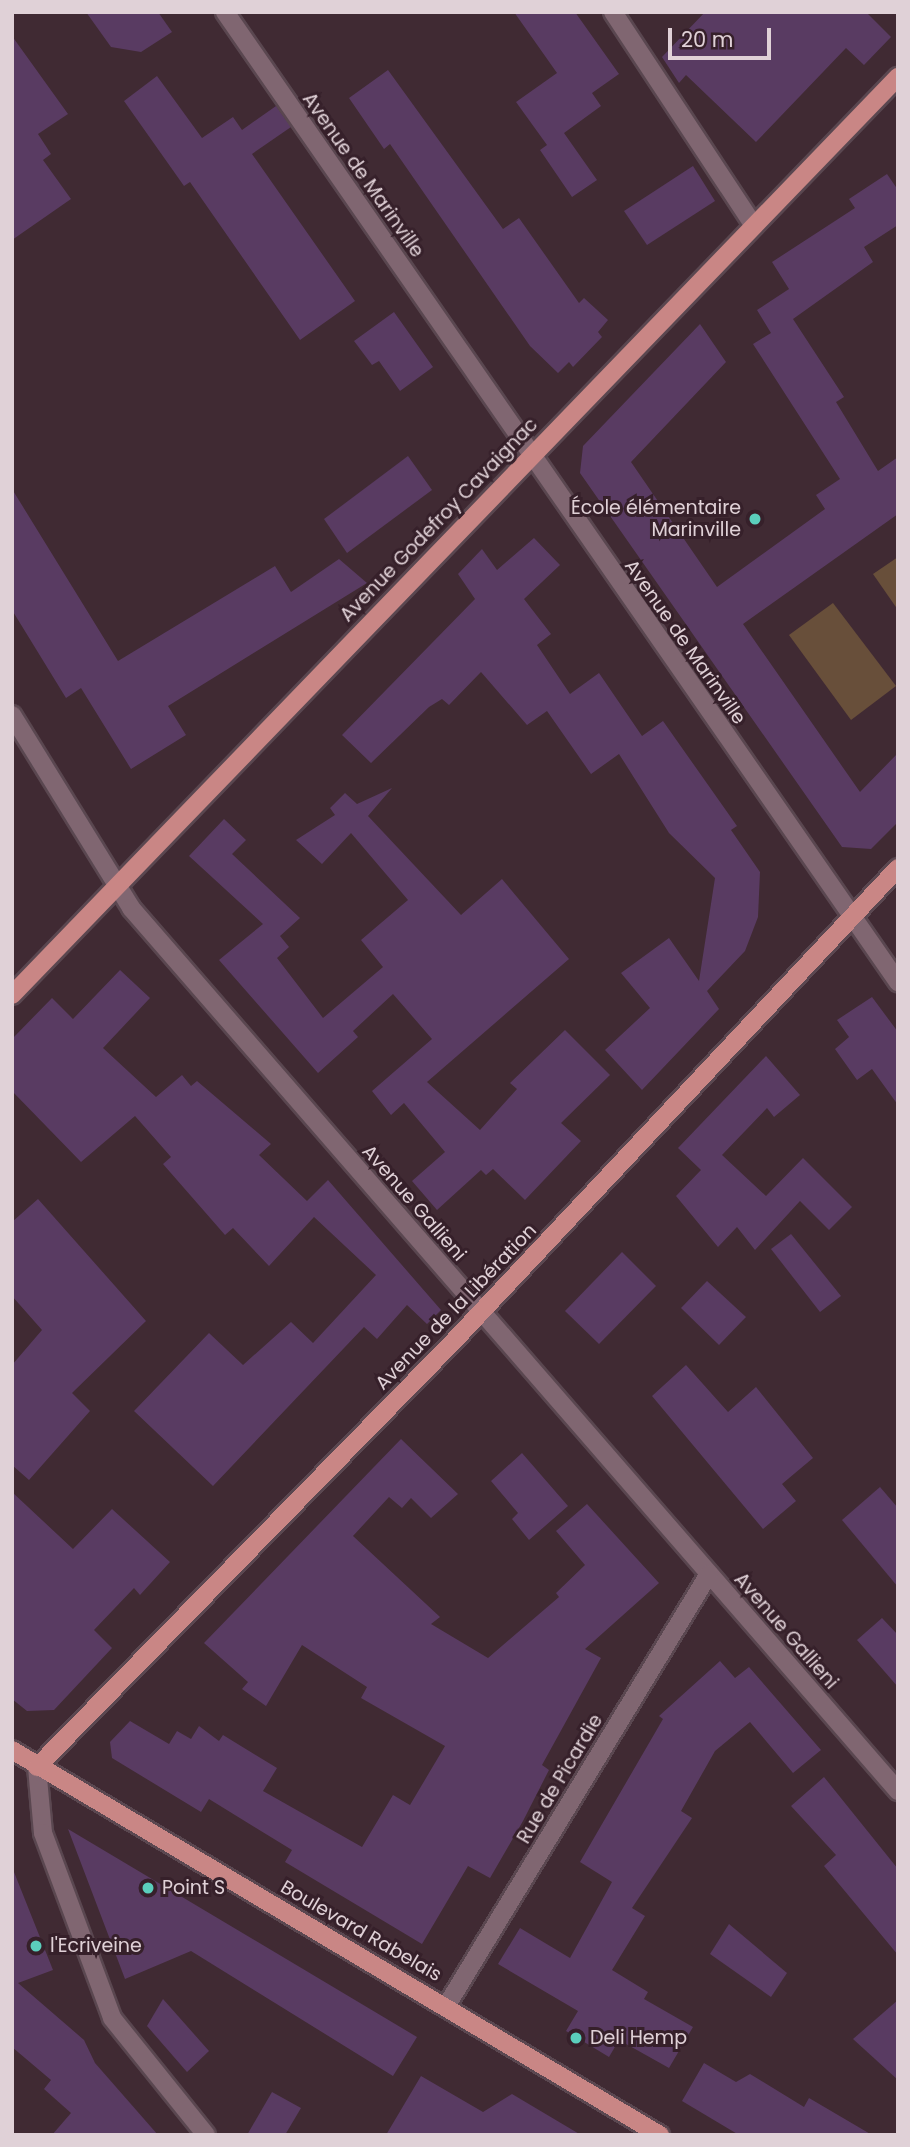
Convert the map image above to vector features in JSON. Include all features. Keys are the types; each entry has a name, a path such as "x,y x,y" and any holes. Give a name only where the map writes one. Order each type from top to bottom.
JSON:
{"main road":[{"name":"Avenue Godefroy Cavaignac","path":"12,995 898,77"},
{"name":"Avenue de la Libération","path":"37,1768 481,1312 898,868"},
{"name":"Boulevard Rabelais","path":"12,1750 37,1768 447,2005 660,2135"}],"street":[{"name":"Avenue de Marinville","path":"225,12 530,456 898,982"},
{"path":"613,12 754,226"},
{"name":"Avenue Gallieni","path":"12,715 131,908 898,1791"},
{"name":"Rue de Picardie","path":"447,2005 709,1574"},
{"path":"37,1768 43,1833 112,2018 206,2135"}],"shaded area":[{"path":"898,557 898,610 873,574"},
{"path":"833,603 896,686 851,720 789,635"}],"building":[{"path":"86,12 158,12 172,32 141,52 111,47"},
{"path":"514,12 575,12 619,74 592,93 601,106 564,133 597,180 572,197 540,150 547,145 516,102 557,73"},
{"path":"705,12 866,12 891,37 864,65 846,48 756,142 686,75 679,83 662,57"},
{"path":"12,36 68,114 38,134 51,154 43,160 71,199 12,240"},
{"path":"388,70 503,229 519,218 579,303 584,298 608,320 598,332 602,337 573,367 569,362 558,373 530,346 390,144 384,149 349,98"},
{"path":"157,76 202,138 233,117 242,130 276,106 291,127 252,154 355,301 300,340 190,182 184,186 124,101"},
{"path":"693,166 715,201 647,245 624,211"},
{"path":"887,174 898,190 898,225 864,247 873,262 793,319 844,397 836,402 878,471 898,457 898,514 743,624 860,792 898,753 898,822 871,849 842,847 580,473 583,446 700,324 726,362 631,462 717,587 825,509 816,495 840,479 753,344 771,333 757,310 789,289 772,262 855,208 849,199"},
{"path":"394,312 433,367 400,391 379,361 372,365 354,341"},
{"path":"408,456 432,490 347,553 324,519"},
{"path":"12,489 118,661 275,566 291,592 339,559 367,583 168,706 186,735 131,769 81,688 66,698 12,610"},
{"path":"534,538 560,565 524,599 551,634 537,645 570,694 599,673 642,736 663,721 737,826 731,830 760,872 758,917 745,951 707,991 719,1009 642,1090 605,1050 650,1008 621,973 669,938 699,981 715,878 669,833 619,754 591,774 547,711 527,725 481,672 449,705 442,699 429,707 371,763 342,735 475,599 458,574 482,549 497,570"},
{"path":"392,788 368,816 461,915 502,879 569,959 427,1082 480,1130 517,1089 510,1083 565,1030 610,1075 561,1123 581,1141 525,1200 493,1169 486,1175 481,1170 437,1210 412,1181 445,1152 404,1103 391,1115 372,1091 432,1039 393,994 353,1031 358,1037 318,1073 219,960 263,924 189,856 224,819 246,840 232,854 300,918 280,936 289,947 277,958 323,1018 383,967 361,940 408,900 351,833 322,864 296,840 335,815 330,808 345,793 357,804"},
{"path":"120,970 150,998 103,1048 156,1097 182,1075 191,1086 197,1081 271,1144 259,1155 307,1201 328,1180 441,1310 427,1324 407,1305 377,1339 364,1327 213,1486 134,1411 209,1333 243,1365 291,1322 313,1343 376,1275 314,1217 269,1266 233,1228 225,1235 163,1164 171,1157 135,1116 81,1162 12,1091 12,1039 52,998 73,1019"},
{"path":"872,997 898,1032 898,1105 872,1069 857,1080 835,1049 849,1037 837,1020"},
{"path":"766,1056 800,1095 774,1117 767,1108 722,1155 766,1196 803,1158 852,1207 829,1230 800,1201 755,1250 737,1227 718,1247 676,1196 701,1170 678,1148"},
{"path":"38,1199 146,1321 72,1393 90,1411 29,1480 12,1465 12,1365 42,1330 12,1296 12,1222"},
{"path":"791,1234 841,1296 820,1312 771,1249"},
{"path":"622,1252 656,1286 599,1344 565,1311"},
{"path":"707,1281 746,1317 719,1345 681,1308"},
{"path":"686,1365 728,1412 756,1387 813,1458 782,1484 796,1501 763,1529 652,1396"},
{"path":"401,1439 458,1494 431,1518 411,1498 402,1508 389,1497 353,1536 440,1617 431,1624 488,1658 559,1597 556,1593 585,1565 556,1531 587,1504 659,1583 585,1649 601,1658 542,1765 549,1770 523,1821 490,1878 468,1866 422,1944 285,1862 292,1850 209,1799 201,1812 112,1758 110,1742 130,1721 169,1744 177,1731 191,1739 199,1726 219,1741 223,1735 277,1768 263,1791 362,1847 393,1795 410,1805 445,1746 361,1698 367,1687 302,1645 266,1706 242,1689 248,1682 204,1643"},
{"path":"522,1453 568,1506 529,1540 512,1519 518,1513 491,1481"},
{"path":"880,1487 898,1508 898,1587 842,1520"},
{"path":"12,1492 73,1549 112,1509 170,1562 140,1595 134,1588 94,1630 112,1648 54,1710 27,1711 12,1699"},
{"path":"882,1618 898,1635 898,1687 857,1640"},
{"path":"720,1661 735,1678 749,1667 821,1750 793,1773 750,1722 715,1751 681,1811 692,1818 632,1908 645,1916 612,1970 648,1992 644,1999 693,2027 669,2068 619,2040 609,2057 566,2031 578,2011 498,1964 520,1928 570,1958 612,1882 580,1862 663,1719 659,1716"},
{"path":"824,1777 898,1869 898,1955 824,1866 836,1855 791,1806"},
{"path":"68,1829 417,2037 393,2076 191,1951 125,1979"},
{"path":"12,1867 53,1970 18,1983 84,2040 95,2063 158,2135 52,2135 71,2113 44,2089 51,2080 12,2047"},
{"path":"729,1924 787,1973 771,1997 710,1954"},
{"path":"163,1999 209,2051 187,2072 147,2026"},
{"path":"898,2000 898,2080 853,2039"},
{"path":"704,2063 736,2082 750,2074 804,2107 809,2098 872,2135 739,2135 682,2101"},
{"path":"421,2076 483,2112 512,2094 581,2135 386,2135"},
{"path":"272,2092 301,2108 285,2135 247,2135"}],"place":[{"name":"École élémentaire Marinville","path":"755,519"},
{"name":"Point S","path":"148,1888"},
{"name":"l'Ecriveine","path":"36,1946"},
{"name":"Deli Hemp","path":"576,2038"}]}
